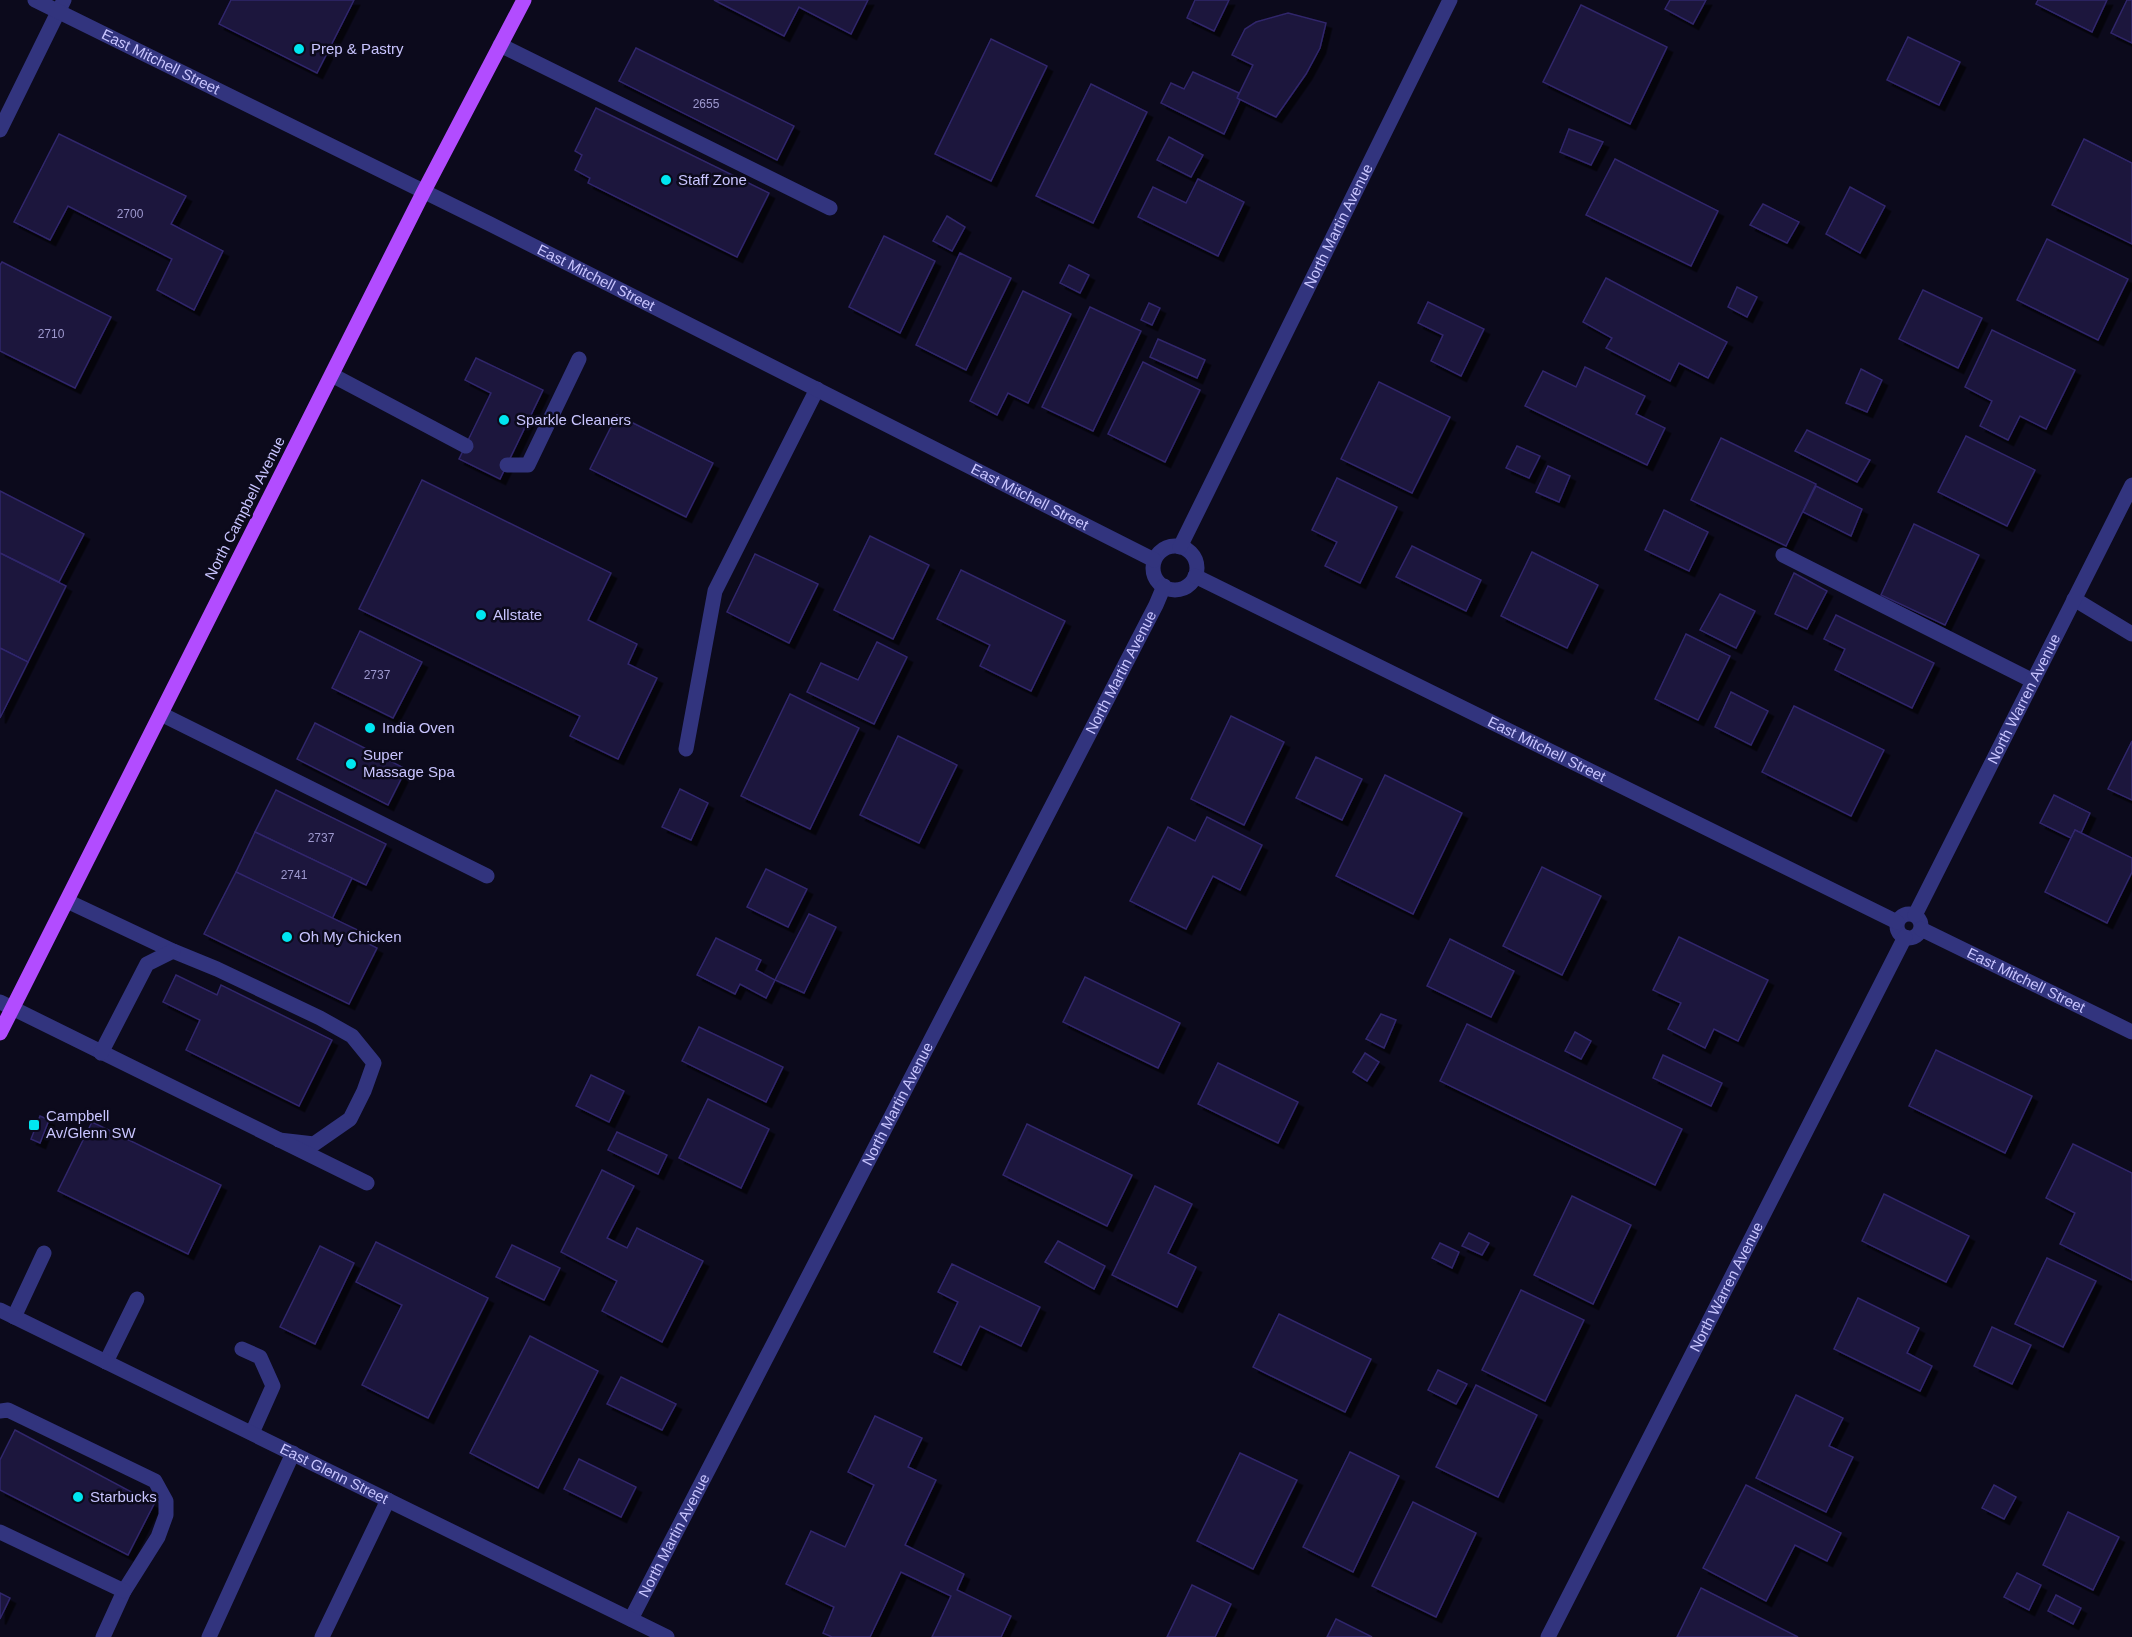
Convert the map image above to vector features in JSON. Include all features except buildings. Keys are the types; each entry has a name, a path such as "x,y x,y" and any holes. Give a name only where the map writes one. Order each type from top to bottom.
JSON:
{"main road":[{"name":"North Campbell Avenue","path":"0,1033 6,1005 67,901 424,191 524,0"}],"street":[{"name":"East Mitchell Street","path":"35,0 62,6 1154,560"},
{"name":"North Martin Avenue","path":"1180,547 1450,0"},
{"path":"0,130 62,6"},
{"path":"500,45 830,208"},
{"path":"507,465 528,465 579,359"},
{"path":"332,375 466,446"},
{"path":"686,749 715,591 817,389"},
{"name":"North Warren Avenue","path":"1918,922 2033,681 2132,485"},
{"path":"1180,547 1190,552 1194,558 1197,565 1195,576 1189,585 1183,588 1176,590 1164,586 1157,581 1154,574 1154,560 1164,549 1180,547"},
{"path":"1783,555 2033,681"},
{"name":"East Mitchell Street","path":"1195,576 1897,922"},
{"name":"North Martin Avenue","path":"631,1619 1156,606 1164,586"},
{"path":"2074,599 2132,634"},
{"path":"161,714 487,876"},
{"path":"67,901 173,951 277,996 352,1036 374,1063 364,1091 350,1119 314,1144 279,1140"},
{"path":"1906,913 1918,922 1916,936 1905,937 1899,933 1897,922 1906,913"},
{"name":"East Mitchell Street","path":"1918,922 2132,1032"},
{"name":"North Warren Avenue","path":"1548,1637 1905,937"},
{"path":"101,1053 147,964 173,951"},
{"path":"6,1005 367,1183"},
{"path":"7,1314 44,1253"},
{"path":"106,1362 137,1299"},
{"name":"East Glenn Street","path":"7,1314 667,1637"},
{"path":"242,1349 260,1358 273,1386 252,1433"},
{"path":"0,1411 8,1410 155,1481 166,1501 166,1515 158,1537 124,1591 103,1637"},
{"path":"208,1637 293,1454"},
{"path":"322,1637 388,1500"},
{"path":"0,1532 124,1591"}],"place":[{"name":"Prep & Pastry","path":"299,49"},
{"name":"Staff Zone","path":"666,180"},
{"name":"Sparkle Cleaners","path":"504,420"},
{"name":"Allstate","path":"481,615"},
{"name":"India Oven","path":"370,728"},
{"name":"Super Massage Spa","path":"351,764"},
{"name":"Oh My Chicken","path":"287,937"},
{"name":"Campbell Av/Glenn SW","path":"34,1125"},
{"name":"Starbucks","path":"78,1497"}]}
